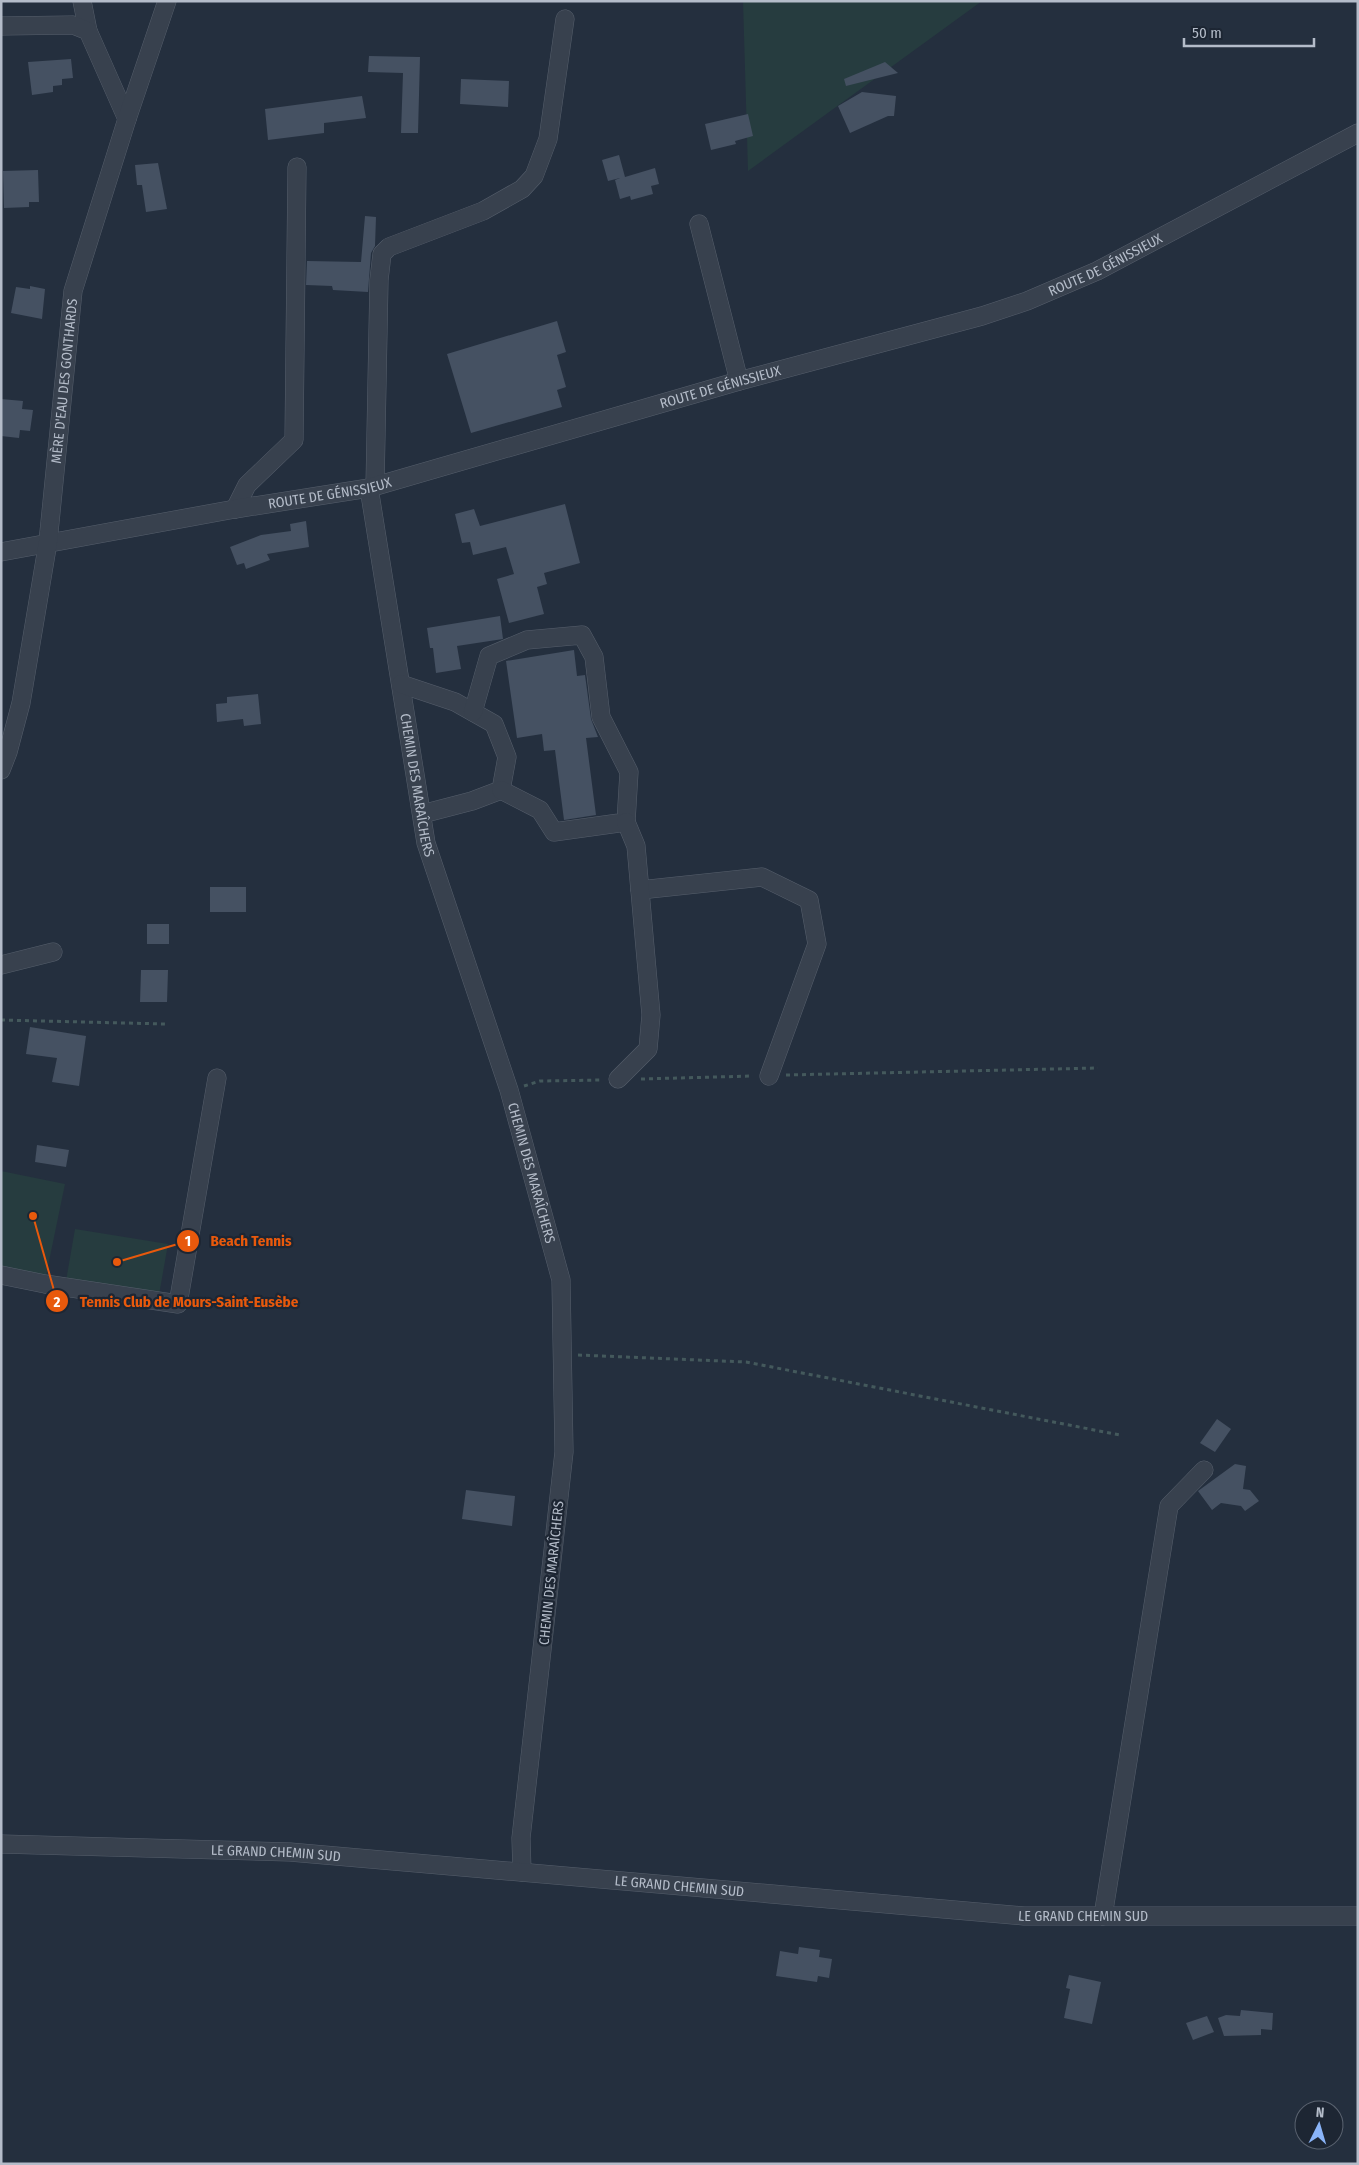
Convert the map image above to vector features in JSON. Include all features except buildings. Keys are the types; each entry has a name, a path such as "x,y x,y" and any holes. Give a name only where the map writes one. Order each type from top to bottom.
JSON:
{"street":[{"path":"82,1 88,31 127,119"},
{"name":"MÈRE D'EAU DES GONTHARDS","path":"1,770 8,752 21,703 48,542 73,291 127,119 167,1"},
{"name":"CHEMIN DES MARAÎCHERS","path":"522,1872 521,1838 564,1452 561,1280 509,1090 426,843 400,684 372,487 379,280 382,254 389,247 483,211 522,189 534,176 548,139 565,19"},
{"path":"1,26 73,25 88,31"},
{"name":"ROUTE DE GÉNISSIEUX","path":"1,552 235,508 372,487 739,381 982,316 1097,272 1358,133"},
{"path":"235,508 247,485 294,440 297,167"},
{"path":"698,224 739,381"},
{"path":"472,712 489,656 527,640 582,635 594,657 601,717 629,772 626,822 636,846 651,1015 648,1049 618,1080"},
{"path":"400,684 455,702 494,724 507,757 501,790"},
{"path":"422,814 472,801 501,790 540,810 554,832 626,822"},
{"path":"640,890 762,877 809,900 816,944 769,1076"},
{"path":"1,964 53,952"},
{"path":"1,1274 45,1284 178,1304 218,1078"},
{"path":"1103,1916 1169,1506 1204,1470"},
{"name":"LE GRAND CHEMIN SUD","path":"1,1844 290,1852 1024,1916 1358,1916"}],"path":[{"path":"1,1020 165,1024"},
{"path":"509,1090 540,1081 1098,1068"},
{"path":"562,1354 746,1362 1120,1435"}],"green space":[{"path":"743,1 982,1 748,171"},
{"path":"1,1171 65,1184 46,1276 1,1267"},
{"path":"75,1229 168,1244 159,1295 66,1281"}],"place":[{"name":"Tennis Club de Mours-Saint-Eusèbe","path":"33,1216"},
{"name":"Beach Tennis","path":"117,1262"}]}
